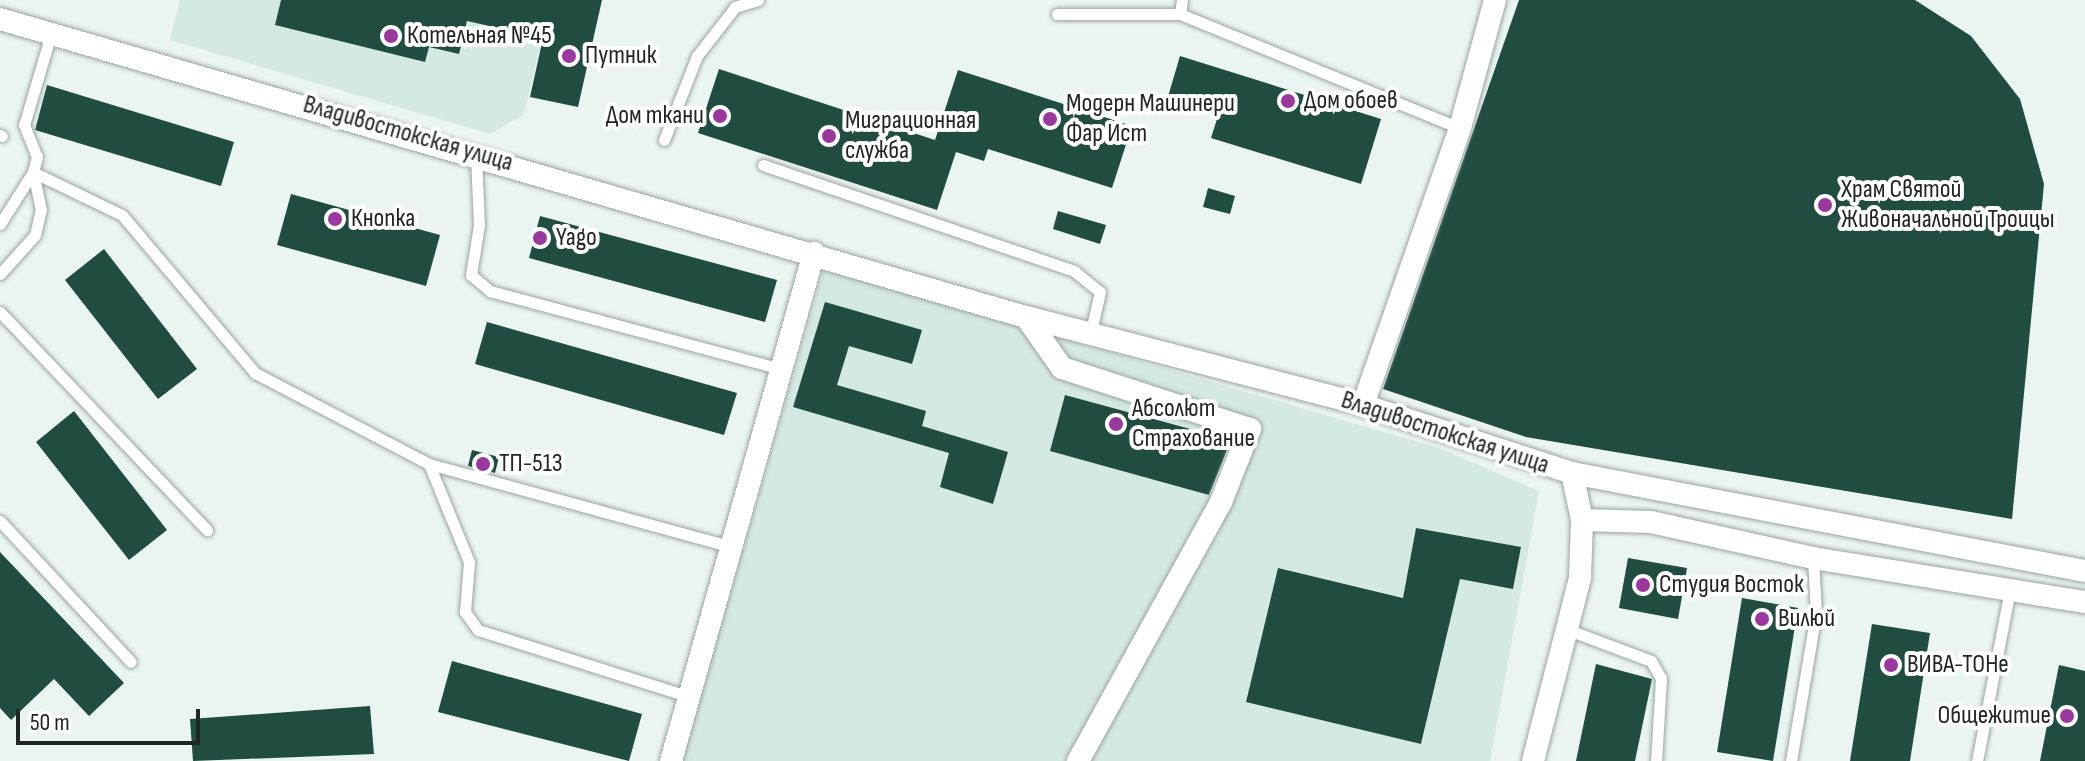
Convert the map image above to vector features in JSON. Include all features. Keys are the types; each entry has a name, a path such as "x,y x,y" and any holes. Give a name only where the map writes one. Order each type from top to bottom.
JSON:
{"street":[{"path":"1363,405 1460,128 1495,0"},
{"name":"Владивостокская улица","path":"0,19 476,153 1026,317 1091,330 1363,405 1572,473 2085,571"},
{"path":"671,761 733,547 777,368 814,253"},
{"path":"1026,317 1062,368 1250,429 1221,502 1078,761"},
{"path":"1533,761 1580,578 1582,520 1572,473"},
{"path":"1582,520 1651,522 1813,558 2085,602"}],"lane":[{"path":"664,140 684,105 697,56 732,3 758,0"},
{"path":"1180,14 1182,0"},
{"path":"1057,14 1180,14 1460,128"},
{"path":"0,224 33,172 37,157 24,125 51,34"},
{"path":"476,153 479,225 471,275 490,291 777,368"},
{"path":"763,165 1074,271 1100,292 1091,330"},
{"path":"0,274 35,235 41,210 33,172"},
{"path":"33,172 122,215 255,373 429,464 733,547"},
{"path":"0,312 207,530"},
{"path":"429,464 469,562 465,612 478,630 690,697"},
{"path":"0,521 131,662"},
{"path":"1791,761 1816,613 1813,558"},
{"path":"1977,761 2010,589"},
{"path":"1566,629 1651,661 1661,678 1656,761"}],"shaded area":[{"path":"180,0 551,0 524,114 490,134 170,40"},
{"path":"824,269 1439,448 1539,491 1490,761 682,761","holes":["1066,395 1233,440 1218,496 1050,451","1417,528 1521,547 1513,589 1409,569","1278,568 1453,609 1422,743 1246,702"]}],"building":[{"path":"281,0 602,0 578,107 530,97 543,38 467,21 459,54 429,47 425,62 275,25"},
{"path":"1519,0 1915,0 1971,36 2020,99 2044,184 2012,519 1526,437 1383,389"},
{"path":"1180,56 1381,119 1361,184 1211,138 1218,116 1167,100"},
{"path":"719,69 935,140 958,70 1132,126 1112,188 988,149 984,161 956,152 937,210 698,133"},
{"path":"47,85 234,142 221,186 35,130"},
{"path":"1208,188 1235,196 1230,214 1203,207"},
{"path":"291,194 440,235 426,286 277,245"},
{"path":"1058,211 1106,225 1100,244 1053,229"},
{"path":"540,216 777,280 765,322 529,258"},
{"path":"104,249 197,369 158,399 65,280"},
{"path":"825,302 922,330 912,364 849,346 837,385 926,411 922,426 1008,452 993,504 940,487 949,453 793,407"},
{"path":"487,322 737,393 724,435 475,364"},
{"path":"1065,395 1231,440 1209,495 1050,451"},
{"path":"74,411 167,530 129,560 36,442"},
{"name":"ТП-513","path":"472,450 499,457 495,473 468,466"},
{"path":"1416,528 1521,547 1513,589 1460,579 1421,744 1246,702 1278,568 1403,598"},
{"path":"0,552 124,683 89,716 54,679 11,720 0,708"},
{"path":"1628,558 1687,568 1678,619 1619,608"},
{"path":"1742,598 1798,608 1773,761 1717,752"},
{"path":"1872,624 1930,633 1910,761 1850,761"},
{"path":"452,661 642,714 629,761 438,712"},
{"path":"1596,664 1652,679 1635,761 1576,761"},
{"name":"Общежитие","path":"2059,665 2085,671 2085,761 2040,761"},
{"path":"370,706 374,754 193,761 190,719"}],"place":[{"name":"Котельная №45","path":"391,36"},
{"name":"Путник","path":"569,56"},
{"name":"Дом обоев","path":"1288,101"},
{"name":"Дом ткани","path":"720,116"},
{"name":"Модерн Машинери Фар Ист","path":"1050,119"},
{"name":"Миграционная служба","path":"829,136"},
{"name":"Храм Святой Живоначальной Троицы","path":"1825,205"},
{"name":"Кнопка","path":"335,219"},
{"name":"Yago","path":"540,238"},
{"name":"Абсолют Страхование","path":"1116,424"},
{"name":"ТП-513","path":"483,464"},
{"name":"Студия Восток","path":"1643,585"},
{"name":"Вилюй","path":"1762,619"},
{"name":"ВИВА-ТОНе","path":"1891,665"},
{"name":"Общежитие","path":"2067,716"}]}
